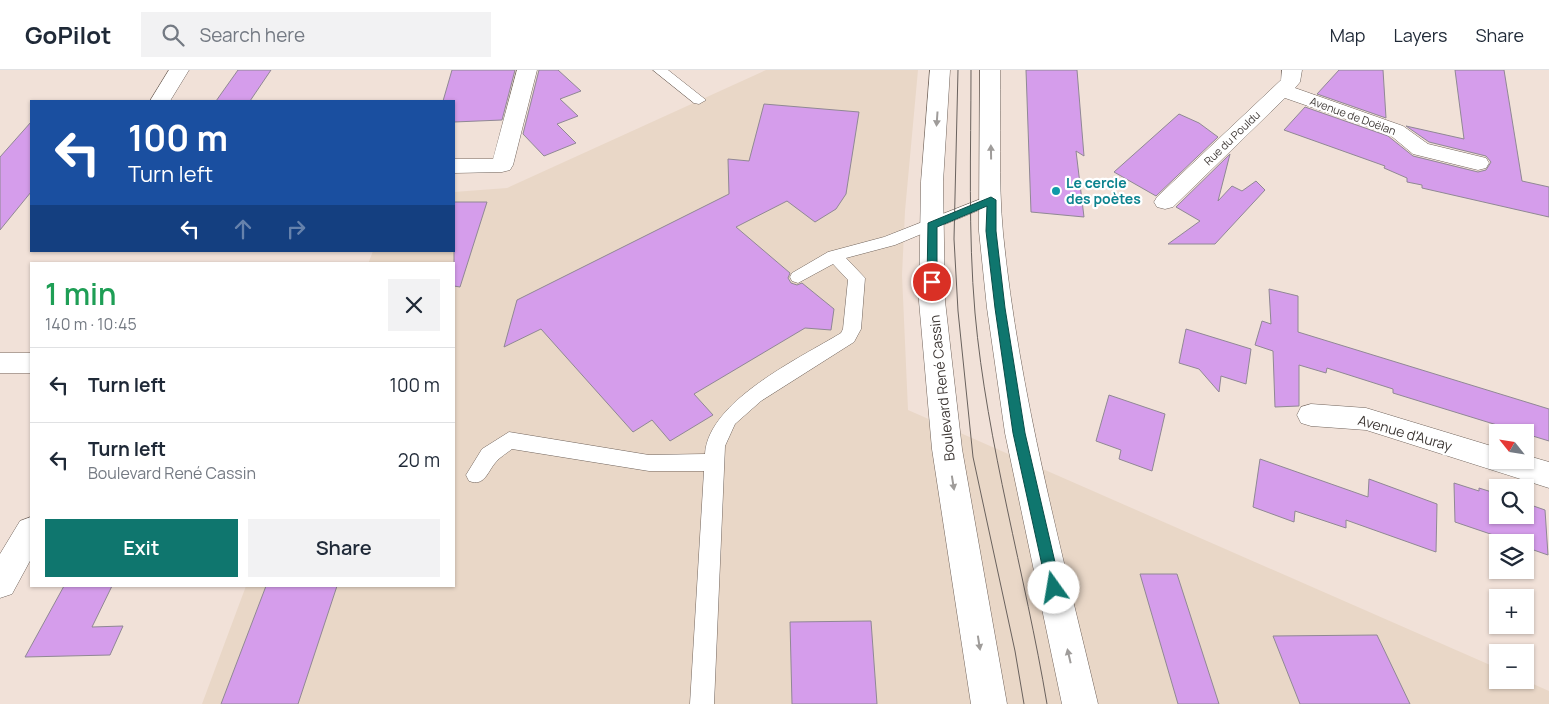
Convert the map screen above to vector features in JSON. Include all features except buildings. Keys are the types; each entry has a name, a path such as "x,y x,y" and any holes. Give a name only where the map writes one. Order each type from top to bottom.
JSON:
{"main road":[{"path":"161,100 179,70"},
{"path":"455,166 502,165 527,70"},
{"name":"Boulevard René Cassin","path":"940,70 932,182 932,301 947,449 989,704"},
{"path":"990,70 991,231 1000,308 1019,433 1080,704"},
{"name":"Rue du Pouldu","path":"1165,202 1290,82 1292,70"},
{"name":"Avenue de Doëlan","path":"1281,90 1396,130 1421,149 1478,163"},
{"path":"0,363 30,362"},
{"name":"Avenue d'Auray","path":"1311,415 1366,419 1489,457"},
{"name":"Avenue d'Auray","path":"1529,469 1549,475"},
{"path":"0,583 30,533"}],"lane":[{"path":"660,70 699,100"},
{"path":"798,277 834,256 889,241 932,226 991,200"},
{"path":"702,704 715,446 728,419 754,396 848,337 852,329 857,278 834,256"},
{"path":"476,475 489,455 509,440 649,462 714,462"}],"shaded area":[{"path":"766,70 918,70 905,211 902,275 908,410 1489,664 1489,689 1534,689 1534,684 1549,691 1549,704 202,704 246,587 455,587 455,262 369,262 373,252 455,252 455,192 507,188"}],"tram line":[{"path":"958,70 954,239 958,311 973,457 1015,651 1024,704"},
{"path":"971,70 971,252 975,313 988,411 997,460 1047,704"}],"place":[{"name":"Le cercle des poètes","path":"1056,191"}],"route":[{"path":"932,282 932,226 991,200 991,231 1000,308 1019,433 1054,588"}]}
